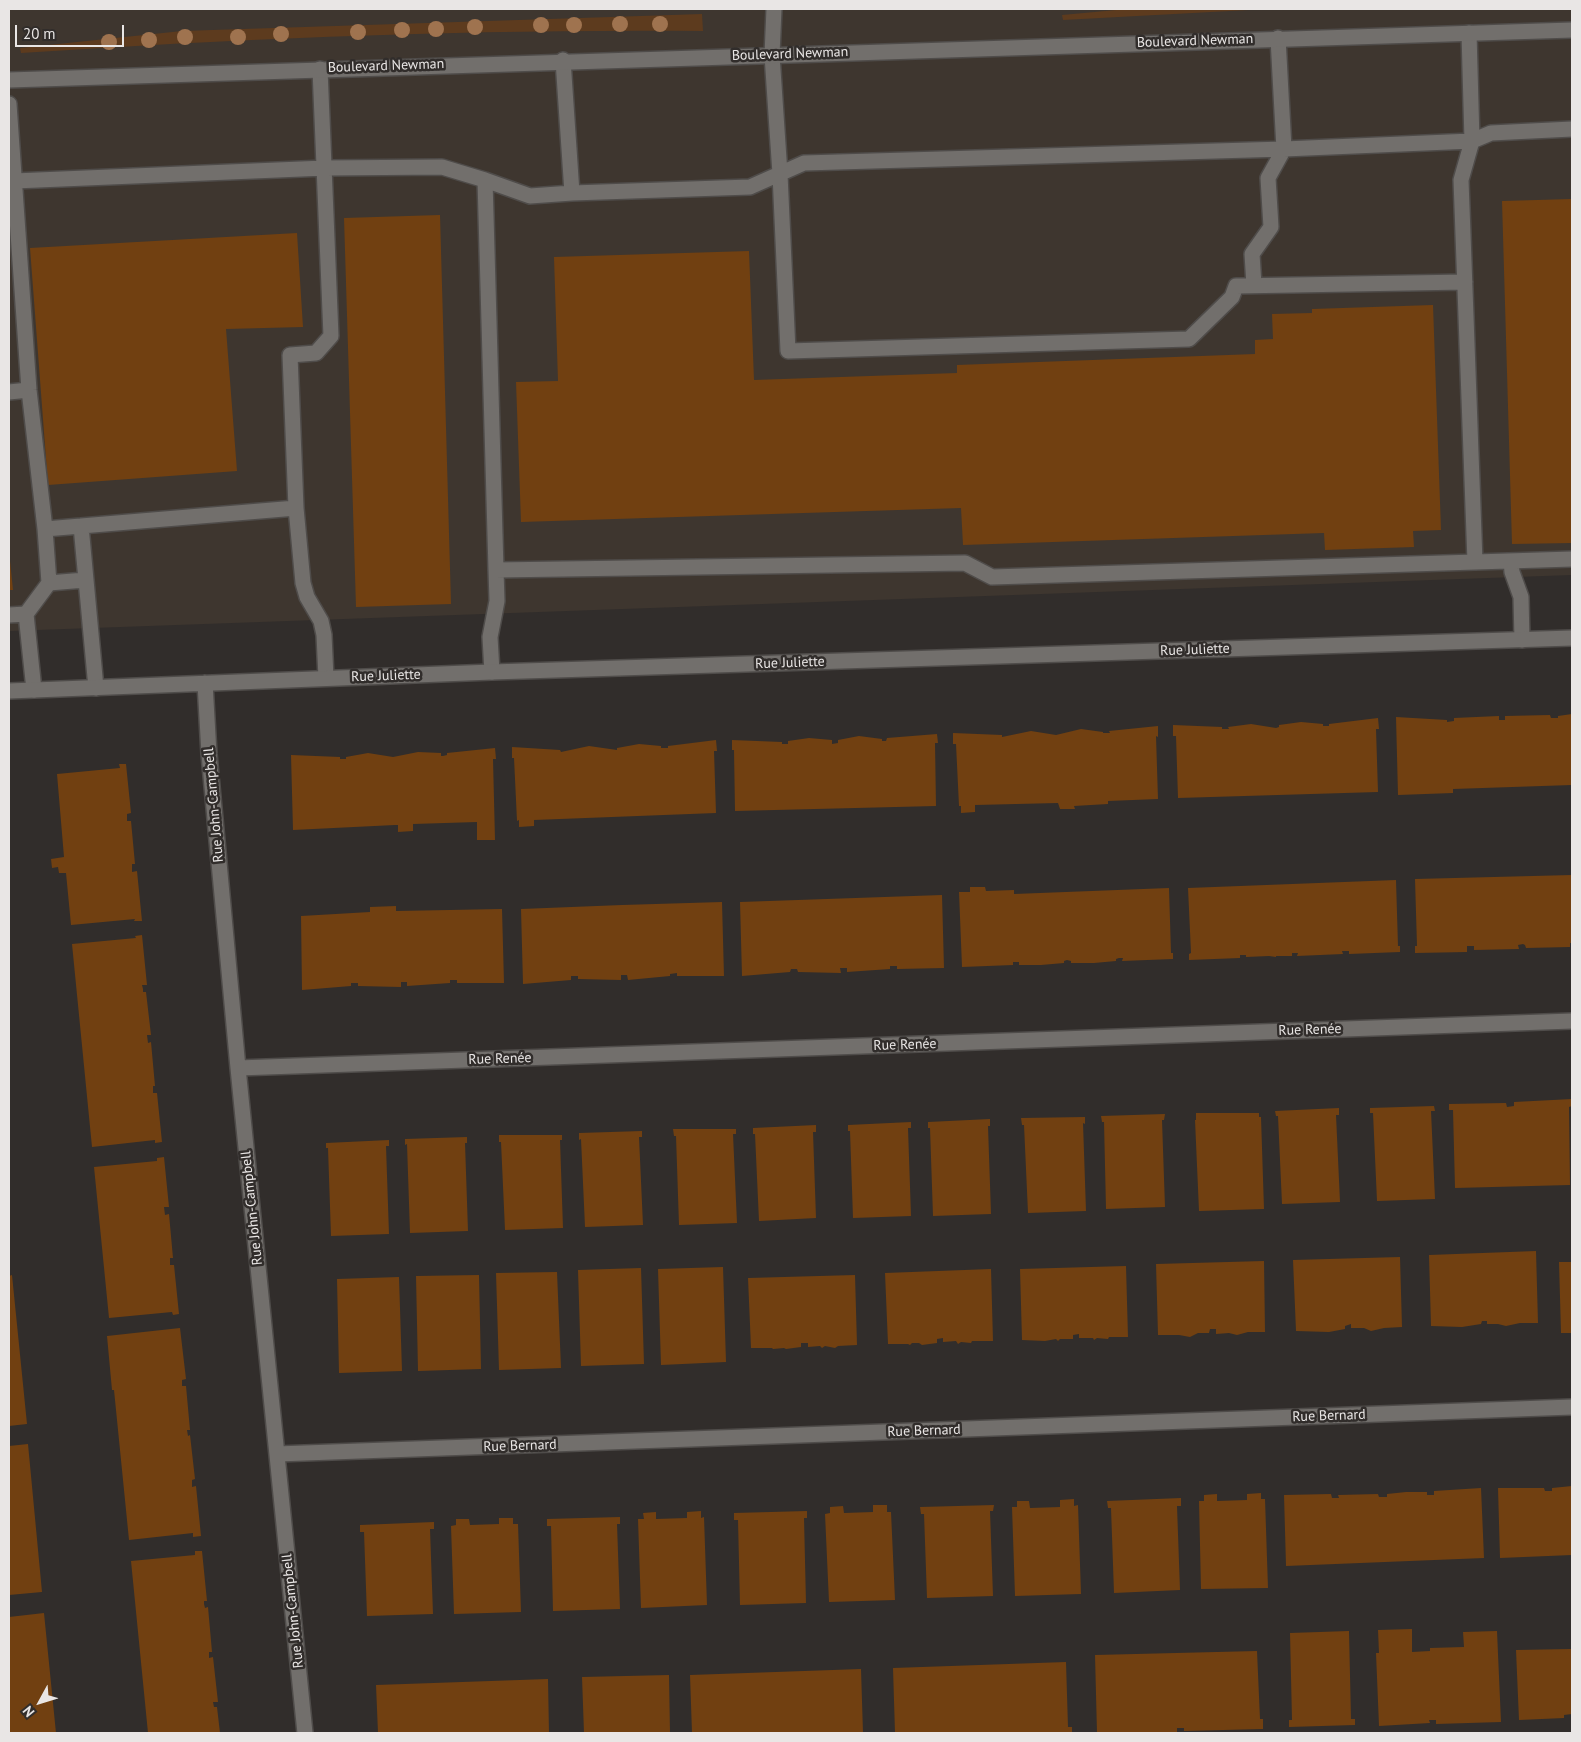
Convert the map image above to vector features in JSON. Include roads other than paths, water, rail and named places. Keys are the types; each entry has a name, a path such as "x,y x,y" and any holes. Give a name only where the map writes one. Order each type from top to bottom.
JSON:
{"street":[{"path":"774,9 772,55 780,174 788,351 1189,339 1232,297 1236,286 1465,282"},
{"name":"Boulevard Newman","path":"9,80 563,60 1572,30"},
{"path":"1469,33 1472,141 1461,180 1475,562"},
{"path":"1254,285 1252,254 1271,227 1268,178 1284,149 1278,38"},
{"path":"563,60 572,193"},
{"path":"320,68 331,336 316,353 290,355 296,508 303,583 307,597 315,609 322,628 326,678"},
{"path":"9,104 30,390 49,583 26,614 34,690"},
{"path":"14,181 325,168 442,167 530,196 750,187 804,163 1284,149 1472,141 1491,133 1572,129"},
{"path":"485,180 497,601 490,637 492,672"},
{"path":"9,392 30,390"},
{"path":"45,529 296,508"},
{"path":"81,526 96,688"},
{"path":"496,570 965,563 992,577 1572,559"},
{"path":"1510,561 1521,597 1522,640"},
{"path":"49,583 85,580"},
{"path":"9,615 26,614"},
{"name":"Rue Juliette","path":"9,691 492,672 1572,638"},
{"name":"Rue John-Campbell","path":"205,683 209,754 238,1068 305,1733"},
{"name":"Rue Renée","path":"238,1068 1572,1021"},
{"name":"Rue Bernard","path":"277,1454 1572,1407"}]}
